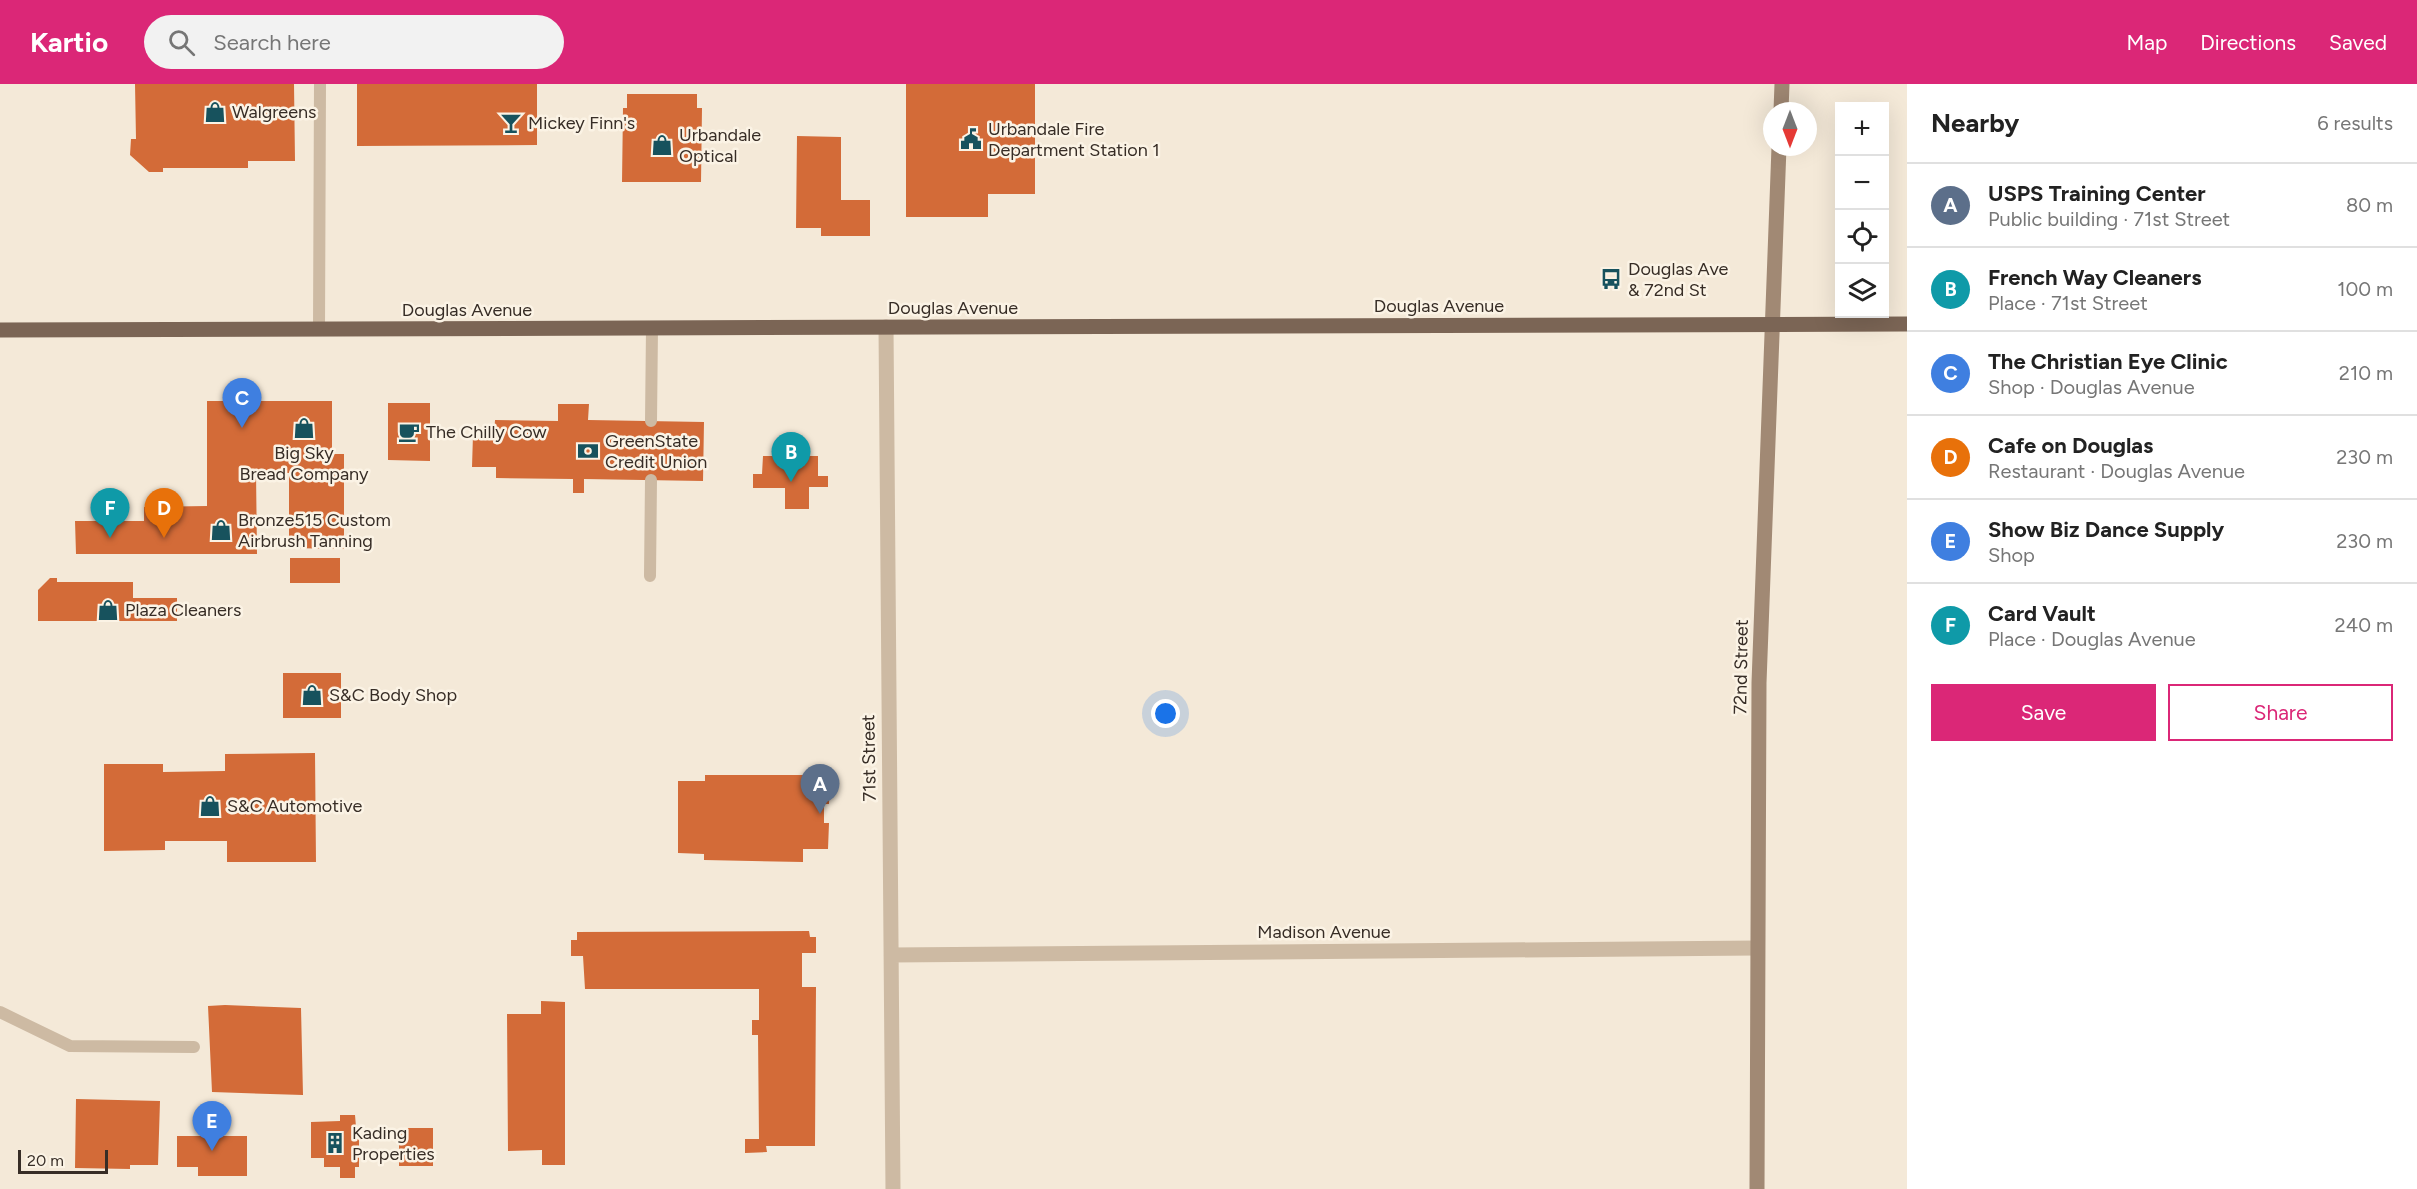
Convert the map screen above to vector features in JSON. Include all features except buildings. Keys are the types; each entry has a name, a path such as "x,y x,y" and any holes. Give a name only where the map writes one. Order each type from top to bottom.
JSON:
{"main road":[{"name":"Douglas Avenue","path":"0,330 1907,324"}],"street":[{"path":"1781,102 1782,84"},
{"name":"72nd Street","path":"1757,1189 1760,683 1779,156"},
{"name":"71st Street","path":"886,327 893,1189"},
{"name":"Madison Avenue","path":"891,955 1757,948"}],"lane":[{"path":"319,329 320,84"},
{"path":"651,421 652,328"},
{"path":"650,576 651,480"},
{"path":"0,1012 70,1046 194,1047"}],"place":[{"name":"Walgreens","path":"215,112"},
{"name":"Mickey Finn's","path":"511,123"},
{"name":"Urbandale Fire Department Station 1","path":"971,139"},
{"name":"Urbandale Optical","path":"662,145"},
{"name":"Douglas Ave & 72nd St","path":"1611,279"},
{"name":"The Christian Eye Clinic","path":"242,428"},
{"name":"Big Sky Bread Company","path":"304,428"},
{"name":"The Chilly Cow","path":"409,432"},
{"name":"GreenState Credit Union","path":"588,451"},
{"name":"French Way Cleaners","path":"791,482"},
{"name":"Bronze515 Custom Airbrush Tanning","path":"221,530"},
{"name":"Card Vault","path":"110,538"},
{"name":"Cafe on Douglas","path":"164,538"},
{"name":"Plaza Cleaners","path":"108,610"},
{"name":"S&C Body Shop","path":"312,695"},
{"name":"S&C Automotive","path":"210,806"},
{"name":"USPS Training Center","path":"820,814"},
{"name":"Kading Properties","path":"335,1143"},
{"name":"Show Biz Dance Supply","path":"212,1151"}]}
